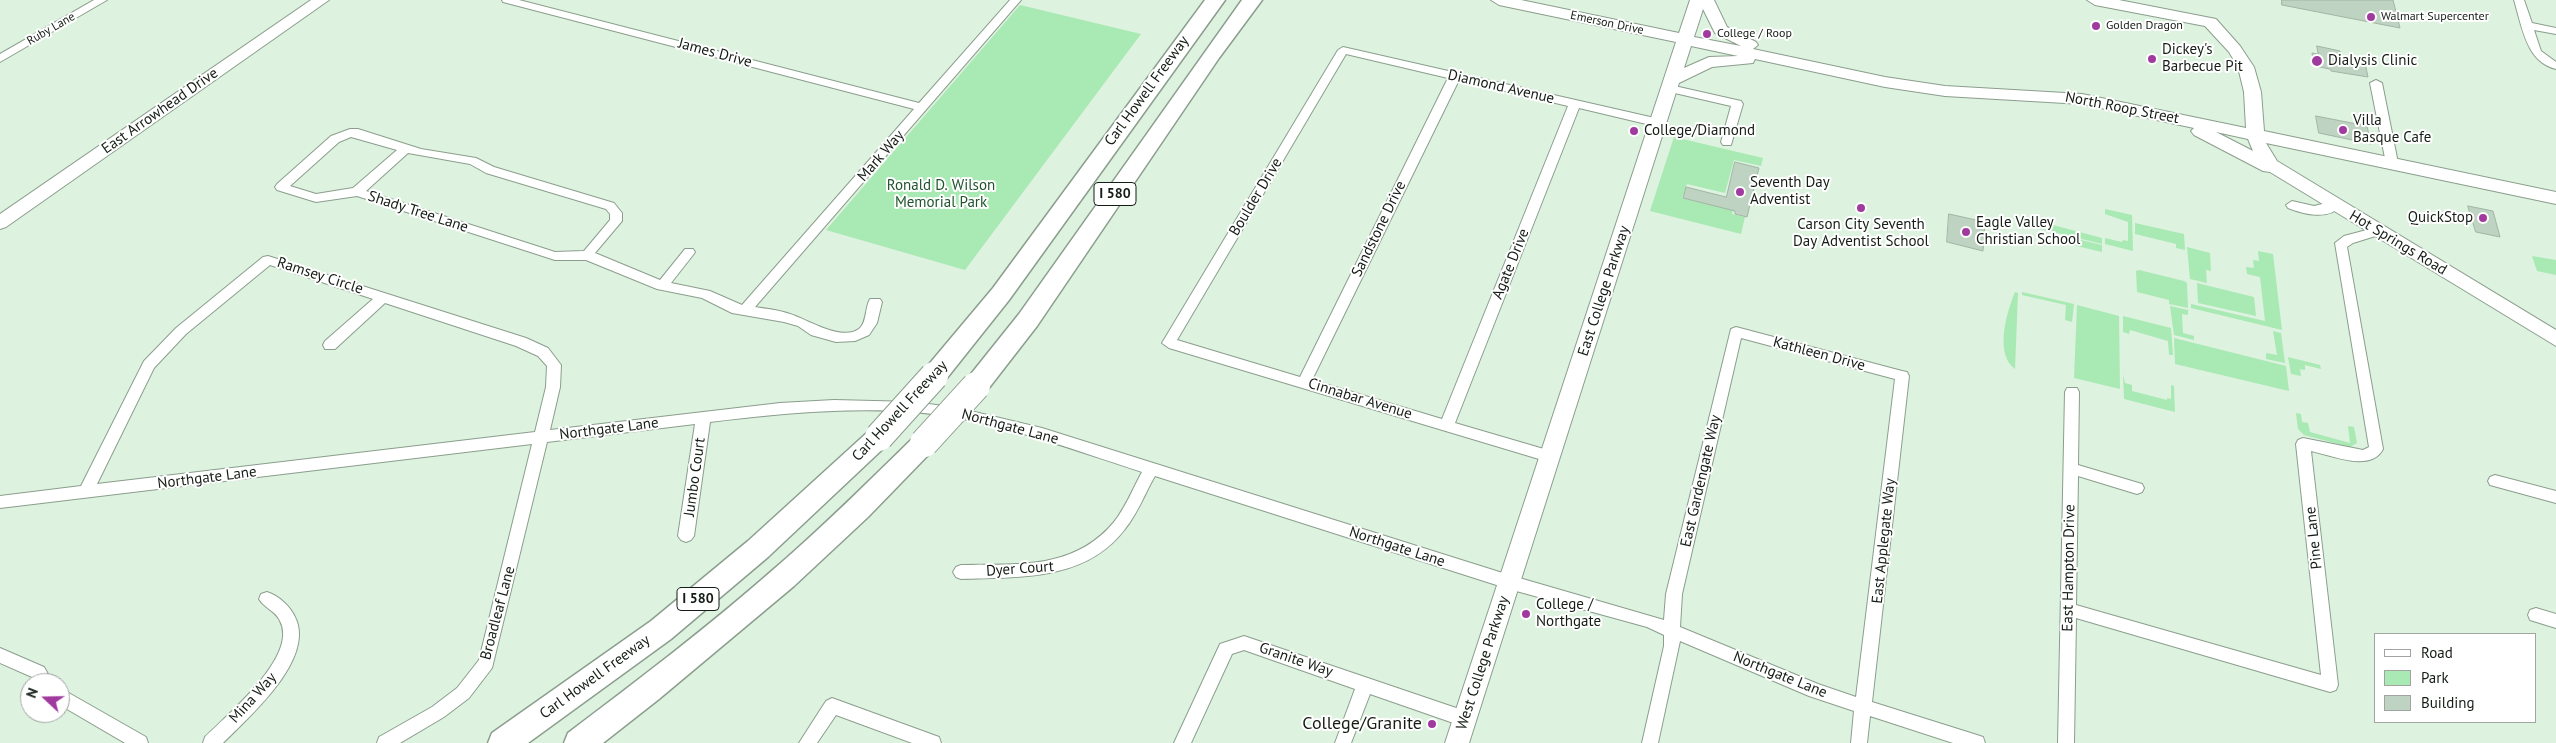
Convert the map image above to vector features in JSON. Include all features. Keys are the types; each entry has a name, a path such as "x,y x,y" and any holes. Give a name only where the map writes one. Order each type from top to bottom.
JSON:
{"highway":[{"name":"Carl Howell Freeway","path":"503,743 661,630 758,549 879,437 934,376 1001,294 1215,0"},
{"name":"Carl Howell Freeway","path":"579,743 700,649 849,519 924,443 976,386 1028,320 1212,54 1252,0"}],"main road":[{"name":"East Arrowhead Drive","path":"0,223 321,0"},
{"name":"Emerson Drive","path":"1499,0 1686,39"},
{"name":"East College Parkway","path":"1509,582 1672,85 1698,0"},
{"path":"1706,0 1713,17 1725,33 1789,61"},
{"name":"Hot Springs Road","path":"2094,0 2210,22 2246,67 2257,145 2264,158 2282,174 2556,339"},
{"name":"North Roop Street","path":"1686,39 1919,88 2067,97 2556,198"},
{"path":"1672,85 1709,62 1729,60 1789,61"},
{"path":"2164,116 2211,135 2282,174"},
{"name":"West College Parkway","path":"1457,743 1509,582"}],"street":[{"name":"Ruby Lane","path":"0,59 102,0"},
{"name":"James Drive","path":"507,0 924,108"},
{"name":"Mark Way","path":"744,311 924,108 1016,0"},
{"path":"2519,0 2536,52 2546,61 2556,66"},
{"path":"2528,26 2556,31"},
{"name":"Diamond Avenue","path":"1343,50 1659,123"},
{"name":"Boulder Drive","path":"1170,343 1343,50"},
{"name":"Sandstone Drive","path":"1304,382 1455,76"},
{"path":"2376,83 2392,163"},
{"path":"1672,85 1737,104 1727,142"},
{"name":"Agate Drive","path":"1447,425 1574,103"},
{"name":"Shady Tree Lane","path":"587,255 616,221 616,213 610,206 490,170 478,162 466,158 442,157 358,133 350,133 335,139 281,187 316,198 357,192 555,256 587,255 662,286 705,294 732,308 785,317 803,323 816,332 842,338 864,332 870,323 875,302"},
{"path":"357,192 408,147"},
{"path":"2315,193 2302,203 2292,205 2300,209 2326,210 2335,205"},
{"name":"Pine Lane","path":"2068,609 2330,686 2303,444 2363,456 2370,455 2376,449 2341,243 2345,240 2365,237 2378,231"},
{"path":"662,286 689,252"},
{"name":"Ramsey Circle","path":"85,493 149,365 181,331 268,260 521,342 544,352 554,365 555,374 542,437"},
{"path":"330,345 383,297"},
{"name":"Kathleen Drive","path":"1736,332 1902,376"},
{"name":"East Gardengate Way","path":"1650,743 1672,646 1671,630 1674,594 1736,332"},
{"name":"Cinnabar Avenue","path":"1170,343 1550,456"},
{"name":"East Applegate Way","path":"1859,743 1865,707 1902,376"},
{"name":"East Hampton Drive","path":"2066,743 2069,468 2072,392"},
{"name":"Northgate Lane","path":"0,502 834,404 914,407 958,413 1013,426 1509,582 1650,620 1815,691 1977,743"},
{"name":"Jumbo Court","path":"686,536 703,418"},
{"name":"Broadleaf Lane","path":"385,743 438,712 463,692 486,663 542,437"},
{"path":"2069,468 2137,488"},
{"name":"Dyer Court","path":"961,572 1048,570 1070,564 1100,546 1119,526 1151,469"},
{"path":"2495,482 2556,496"},
{"name":"Mina Way","path":"212,743 278,671 290,646 292,635 289,620 284,613 267,599"},
{"path":"2536,615 2556,620"},
{"name":"Granite Way","path":"1182,743 1226,649 1244,643 1465,719"},
{"path":"0,655 39,673"},
{"path":"1343,743 1365,684"},
{"path":"70,702 140,743"},
{"path":"807,743 832,706 933,743"}],"green space":[{"name":"Ronald D. Wilson Memorial Park","path":"1020,5 1141,34 965,270 826,230"},
{"path":"1674,137 1763,158 1761,166 1734,160 1725,193 1687,184 1682,198 1733,210 1732,214 1745,217 1741,234 1650,211"},
{"path":"2105,209 2132,215 2133,251 2105,244 2105,238 2122,242 2123,240 2128,241 2128,222 2105,214"},
{"path":"2034,220 2102,238 2102,244 2033,227"},
{"path":"2135,223 2184,234 2185,250 2176,248 2176,244 2135,234"},
{"path":"2064,236 2102,245 2102,252 2064,243"},
{"path":"2187,247 2210,253 2211,271 2206,270 2207,283 2190,279"},
{"path":"2258,251 2273,254 2282,330 2191,308 2191,304 2265,321 2260,277 2247,274 2246,267 2254,268 2253,260 2259,261"},
{"path":"2532,256 2556,260 2556,275 2537,271"},
{"path":"2139,270 2187,283 2188,308 2169,304 2169,300 2137,292 2136,271"},
{"path":"2197,283 2254,297 2256,316 2198,303"},
{"path":"2015,292 2018,293 2015,369 2005,353 2004,332"},
{"path":"2022,292 2074,304 2072,322 2065,320 2066,305 2022,295"},
{"path":"2077,305 2119,316 2120,389 2074,378"},
{"path":"2170,306 2188,310 2188,315 2182,314 2183,333 2194,336 2194,340 2174,335"},
{"path":"2123,316 2171,328 2173,355 2169,355 2168,341 2130,330 2129,334 2123,332"},
{"path":"2273,331 2281,333 2285,363 2266,359 2266,353 2277,355"},
{"path":"2174,338 2286,366 2289,391 2175,364"},
{"path":"2288,357 2320,365 2321,369 2305,365 2305,370 2300,369 2301,376 2291,374"},
{"path":"2123,374 2125,383 2132,385 2132,391 2167,400 2167,398 2171,399 2171,385 2174,386 2175,412 2124,399"},
{"path":"2296,413 2301,414 2302,422 2308,423 2310,432 2350,443 2348,426 2354,427 2357,443 2350,447 2304,435 2298,429"}],"building":[{"name":"Walmart Supercenter","path":"2282,0 2393,0 2400,28 2282,5"},
{"name":"Dialysis Clinic","path":"2317,46 2340,51 2341,58 2365,63 2368,77 2331,71 2330,69 2314,66 2312,53 2318,54"},
{"name":"Villa Basque Cafe","path":"2316,116 2367,126 2371,144 2319,133"},
{"name":"Seventh Day Adventist","path":"1735,162 1759,168 1747,217 1735,214 1735,211 1683,198 1686,187 1726,197"},
{"name":"QuickStop","path":"2468,206 2493,211 2500,237 2476,232"},
{"name":"Eagle Valley Christian School","path":"1949,214 1985,222 1983,251 1947,242"}],"place":[{"name":"Walmart Supercenter","path":"2371,17"},
{"name":"Golden Dragon","path":"2096,26"},
{"name":"College / Roop","path":"1707,34"},
{"name":"Dickey's Barbecue Pit","path":"2152,59"},
{"name":"Dialysis Clinic","path":"2317,61"},
{"name":"Villa Basque Cafe","path":"2343,130"},
{"name":"College/Diamond","path":"1634,131"},
{"name":"Seventh Day Adventist","path":"1740,192"},
{"name":"Carson City Seventh Day Adventist School","path":"1861,208"},
{"name":"QuickStop","path":"2483,218"},
{"name":"Eagle Valley Christian School","path":"1966,232"},
{"name":"College / Northgate","path":"1526,614"},
{"name":"College/Granite","path":"1432,724"}]}
